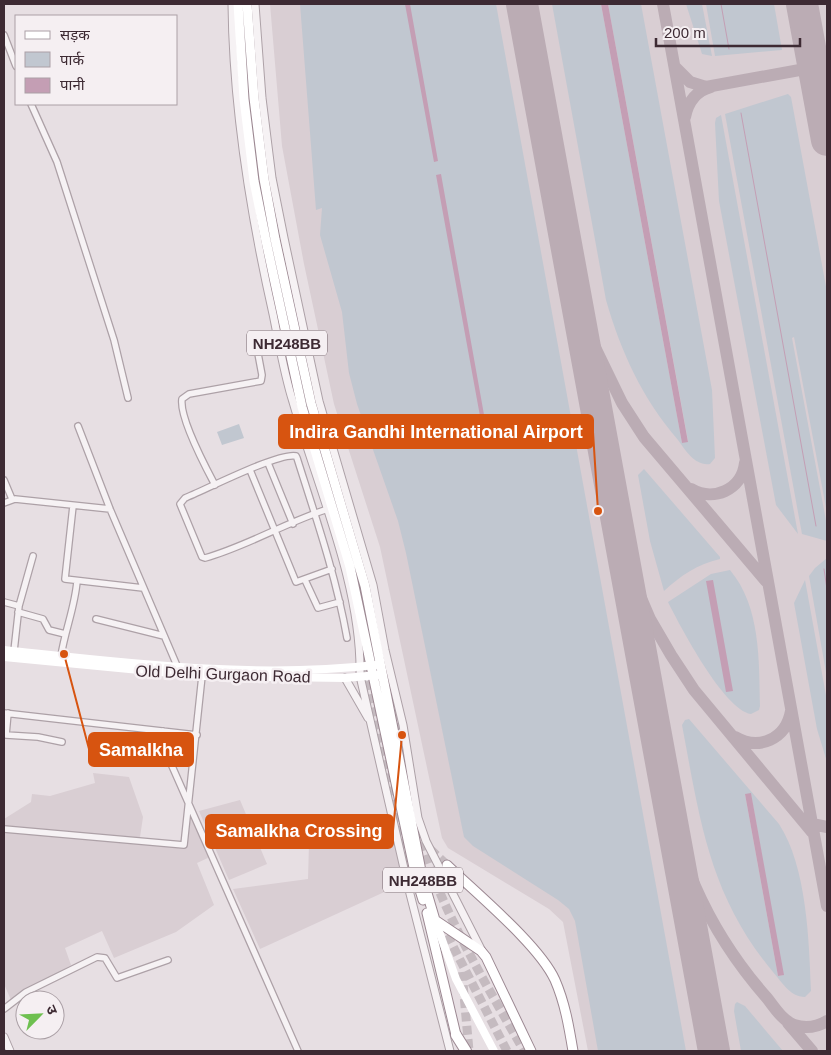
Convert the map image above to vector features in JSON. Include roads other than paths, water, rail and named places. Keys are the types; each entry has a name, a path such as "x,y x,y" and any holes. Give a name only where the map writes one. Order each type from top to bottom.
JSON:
{"highway":[{"name":"NH248BB","path":"238,4 244,99 254,181 302,406 330,508 350,567 416,877 435,940 456,1034"},
{"name":"NH248BB","path":"248,4 254,98 264,179 274,231 311,403 365,586 422,876 435,920"},
{"path":"447,865 514,930 544,963 562,997 573,1051"},
{"path":"435,920 484,954 531,1051"},
{"path":"456,1034 466,1051"}],"main road":[{"name":"Old Delhi Gurgaon Road","path":"4,650 175,670 202,676 346,678 382,674"},
{"name":"Old Delhi Gurgaon Road","path":"4,657 175,670 297,670 360,667 380,664"},
{"path":"435,920 456,979 494,1051"},
{"path":"456,1034 460,1051"}],"street":[{"path":"232,4 235,74 243,157 255,232 292,400 330,508 343,561 360,653 360,676 408,886 450,1051"},
{"path":"255,4 262,98 272,178 284,238 319,402 373,585 387,659 403,725 418,818 426,841 484,954"},
{"path":"4,36 15,64"},
{"path":"32,105 57,162 114,340 128,398"},
{"path":"215,485 192,438 182,408 182,399 189,394 261,381 262,376 256,343"},
{"path":"78,426 110,509 164,636 175,670"},
{"path":"342,504 315,514 276,531 203,558 180,504 185,498 250,470 288,456 297,458 315,514 332,570 347,638"},
{"path":"268,463 293,524"},
{"path":"250,470 296,581 305,580 332,570"},
{"path":"4,480 12,499"},
{"path":"4,503 12,499 110,509"},
{"path":"73,506 65,579 143,588"},
{"path":"14,651 18,609 33,556"},
{"path":"305,580 318,607 340,602"},
{"path":"62,656 64,634 75,603 77,581"},
{"path":"4,602 43,619 49,630 64,634"},
{"path":"96,619 164,636"},
{"path":"4,829 183,846 186,842 202,676"},
{"path":"346,678 374,732"},
{"path":"62,742 6,735 6,713 197,735"},
{"path":"163,731 166,751 298,1051"},
{"path":"4,1009 26,992 97,956 106,958 118,978 168,960"},
{"path":"4,1037 10,1051"}],"water":[{"path":"405,4 410,4 438,161 434,162"},
{"path":"601,4 608,4 688,442 682,443"},
{"path":"441,174 488,437 484,438 436,175"},
{"path":"713,580 733,691 726,692 706,581"},
{"path":"751,793 784,975 778,976 745,794"}],"waterway":[{"path":"721,4 729,49"},
{"path":"741,113 816,526"},
{"path":"824,569 827,589"}],"tunnel":[{"path":"252,12 255,59"},
{"path":"260,114 265,148"},
{"path":"361,641 402,844 411,862"},
{"path":"384,657 412,799"},
{"path":"415,816 433,876 446,907 524,1051"},
{"path":"430,849 447,865"},
{"path":"441,923 507,1051"},
{"path":"462,972 469,1051"}],"place":[{"name":"Indira Gandhi International Airport","path":"598,511"},
{"name":"Samalkha","path":"64,654"},
{"name":"Samalkha Crossing","path":"402,735"}]}
